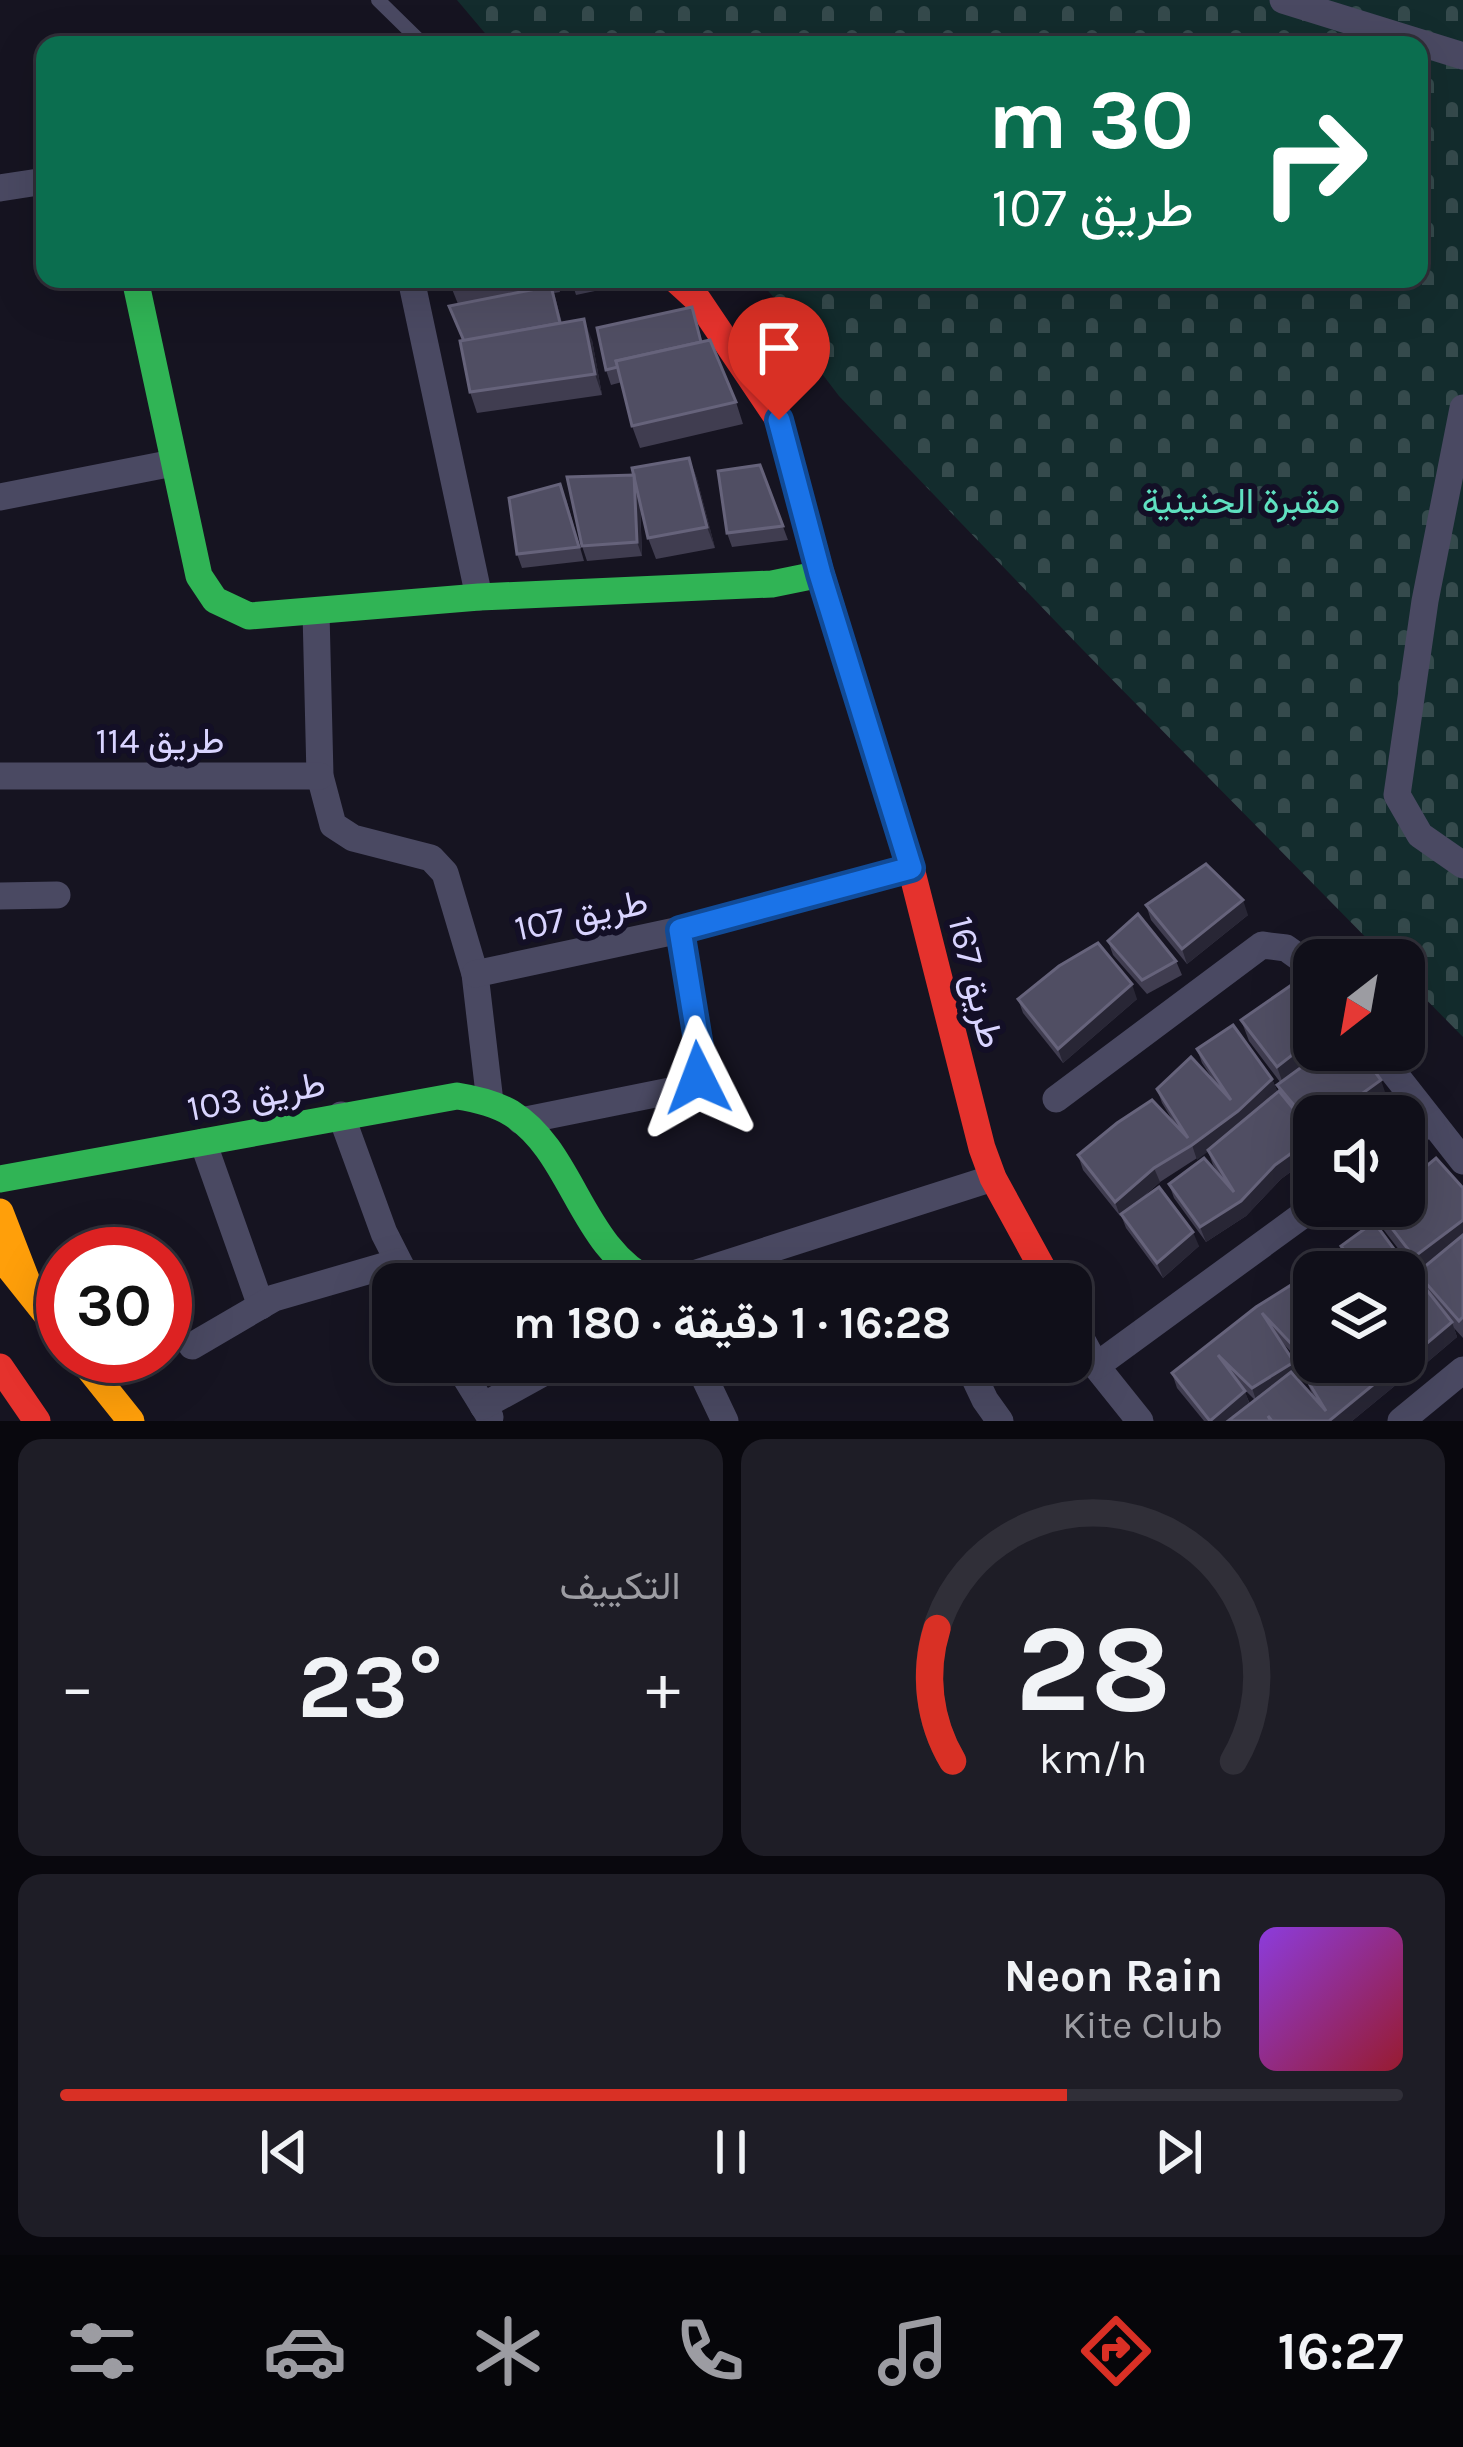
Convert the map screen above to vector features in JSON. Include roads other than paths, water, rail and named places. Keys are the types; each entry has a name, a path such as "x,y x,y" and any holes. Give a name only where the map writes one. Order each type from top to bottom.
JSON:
{"street":[{"path":"1283,0 1399,36"},
{"path":"1428,45 1463,56"},
{"path":"2,182 36,181"},
{"path":"137,288 199,576 215,600 249,616 479,597 772,584 820,574"},
{"path":"413,288 479,597"},
{"name":"طريق 167","path":"685,288 698,300 779,420 820,574 911,868 982,1148 1041,1263"},
{"path":"1463,408 1425,601 1397,795 1420,835 1463,865"},
{"path":"0,497 173,463"},
{"name":"طريق 107","path":"316,612 320,776 334,825 430,859 445,873 475,974 490,1102"},
{"name":"طريق 114","path":"0,776 320,776"},
{"name":"طريق 107","path":"475,974 680,930 911,868"},
{"path":"0,896 57,895"},
{"path":"621,1263 562,1172 521,1120 685,1088 698,1078 702,1065 680,930"},
{"path":"1056,1099 1262,945 1293,953"},
{"path":"1392,1071 1463,1161"},
{"name":"طريق 103","path":"0,1179 457,1096 490,1102 521,1120"},
{"path":"341,1115 399,1263"},
{"path":"1425,1125 1431,1121"},
{"path":"203,1142 261,1306"},
{"path":"725,1263 994,1178"},
{"path":"0,1212 34,1298"},
{"path":"1096,1366 1293,1222"},
{"path":"0,1256 36,1301"},
{"path":"192,1346 274,1298 372,1279"},
{"path":"1092,1359 1140,1421"},
{"path":"1,1369 26,1421"},
{"path":"1,1369 38,1421"},
{"path":"1401,1421 1463,1370"},
{"path":"101,1383 131,1421"},
{"path":"469,1383 487,1413 532,1383"},
{"path":"707,1383 725,1421"},
{"path":"977,1383 1000,1421"}],"lane":[{"path":"379,0 415,36"}],"park label":[{"name":"مقبرة الحنينية","path":"1241,500"}]}
